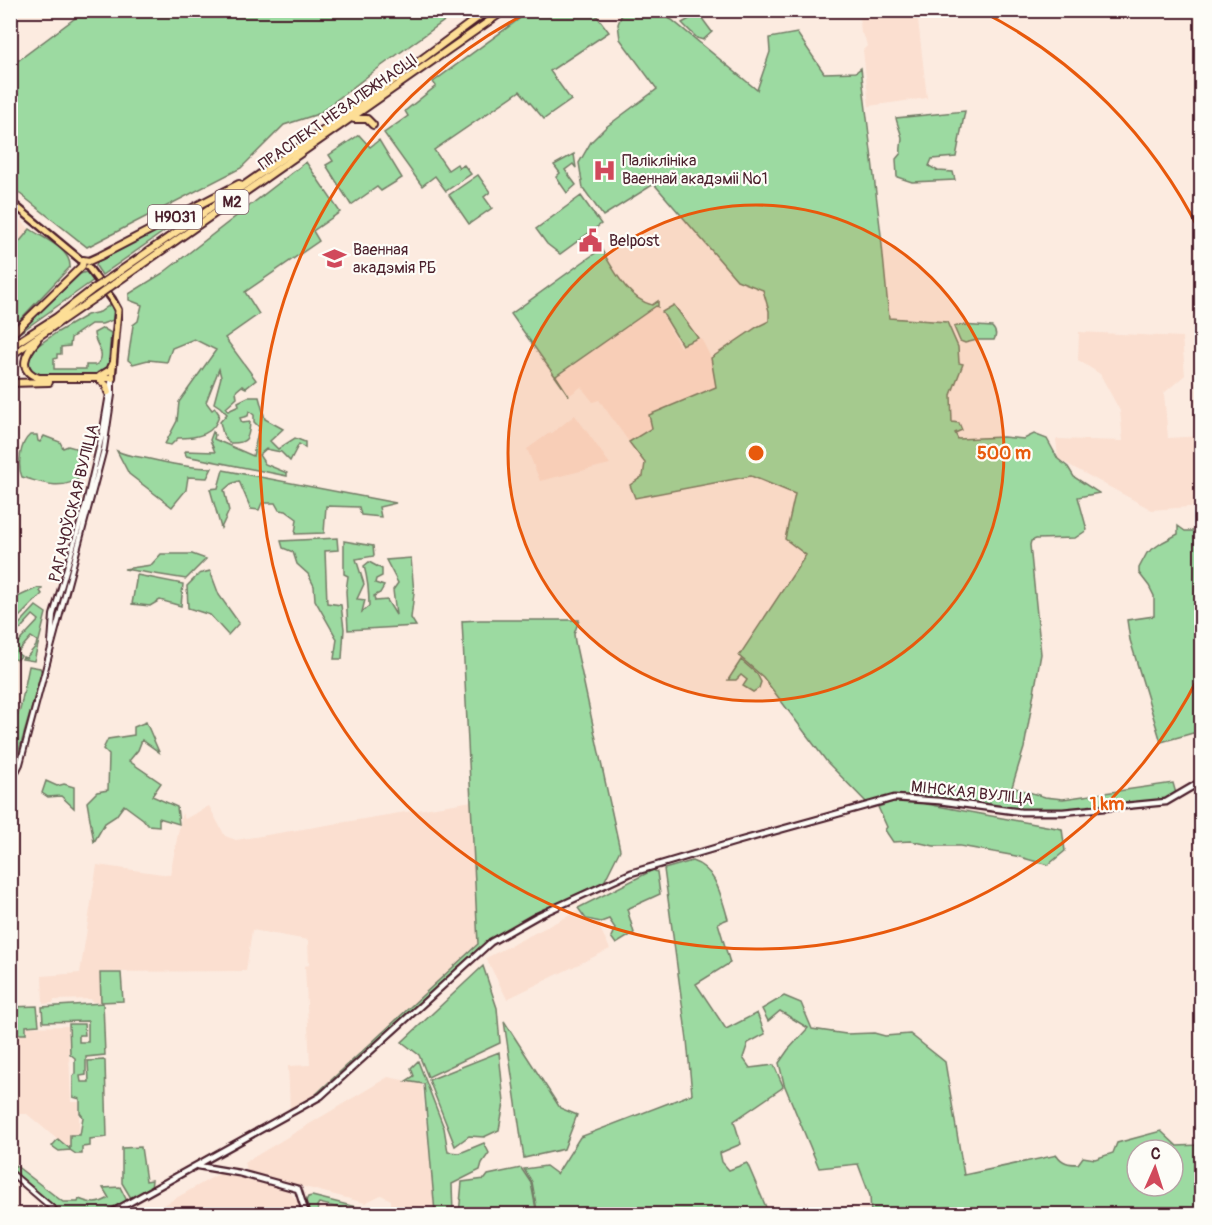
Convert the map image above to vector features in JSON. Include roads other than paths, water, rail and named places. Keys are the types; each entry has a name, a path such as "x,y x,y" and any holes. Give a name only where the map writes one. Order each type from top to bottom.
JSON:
{"highway":[{"name":"ПРАСПЕКТ НЕЗАЛЕЖНАСЦІ","path":"10,356 96,297 112,281 488,10"},
{"name":"ПРАСПЕКТ НЕЗАЛЕЖНАСЦІ","path":"10,348 57,317 92,290 112,281 350,120 505,10"},
{"path":"350,120 364,118 374,125 370,115 375,102"},
{"name":"Н9031","path":"10,336 85,264 261,173"},
{"path":"37,339 26,353 26,368 30,374 39,378 100,379 113,364"},
{"path":"10,383 112,378"},
{"path":"100,379 106,385 108,392"}],"main road":[{"name":"РАГАЧОЎСКАЯ ВУЛІЦА","path":"10,201 85,264 112,299 118,310 112,378"},
{"name":"МІНСКАЯ ВУЛІЦА","path":"109,1215 310,1104 326,1092 484,947 498,937 537,916 631,873 670,860 894,798 939,801 1021,812 1063,812 1166,802 1202,781"},
{"path":"198,1166 239,1173 298,1190 306,1215"}],"street":[{"name":"РАГАЧОЎСКАЯ ВУЛІЦА","path":"51,646 53,615 89,493 112,378"},
{"name":"РАГАЧОЎСКАЯ ВУЛІЦА","path":"10,784 20,764 104,449 112,395 112,378"},
{"path":"10,1172 59,1215"}],"place":[{"name":"Паліклініка Ваеннай акадэміі №1","path":"604,170"},
{"name":"Belpost","path":"591,241"},
{"name":"Ваенная акадэмія РБ","path":"335,259"}]}
